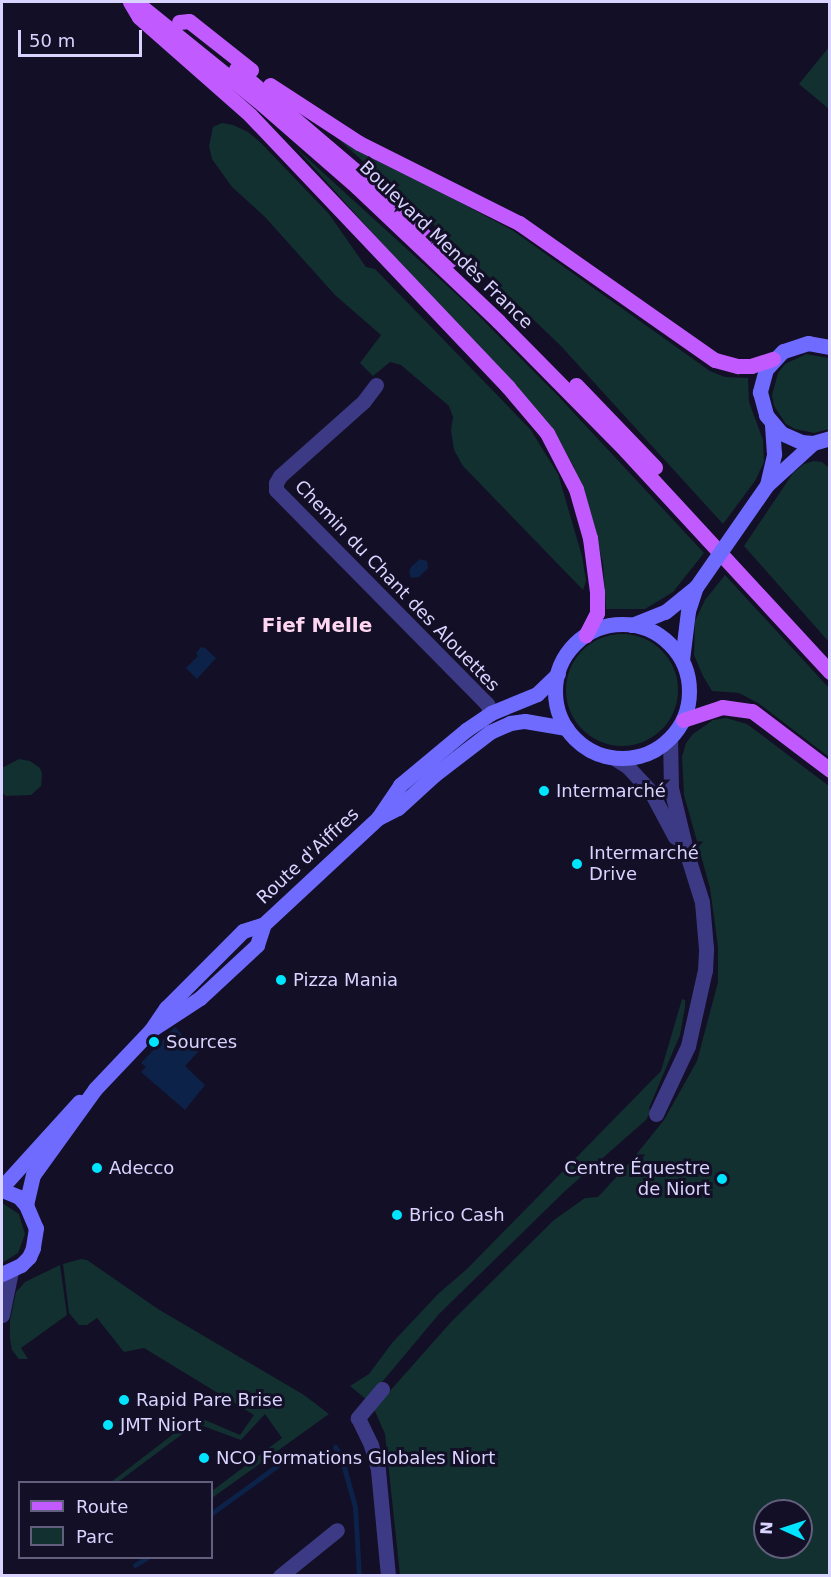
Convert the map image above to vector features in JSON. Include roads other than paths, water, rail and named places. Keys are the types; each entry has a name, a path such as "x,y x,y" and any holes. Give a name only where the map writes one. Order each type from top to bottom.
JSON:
{"main road":[{"path":"130,2 139,17 193,61 250,115 508,387 547,433 576,489 590,538 597,592 597,613 586,635 568,652 558,674 556,700 566,728 585,747 614,758 645,755 670,738 683,720 689,688 682,660 688,611 696,587"},
{"name":"Boulevard Mendès France","path":"136,2 262,104 404,230 498,321 710,535"},
{"name":"Boulevard Mendès France","path":"152,2 275,100 412,222 625,435 710,535"},
{"path":"179,22 189,21 277,90 350,137 519,223 715,360 738,366 773,359 795,345 827,345"},
{"path":"767,485 774,454 772,425 762,404 760,392 762,380 773,359"},
{"path":"772,425 790,439 813,443"},
{"path":"586,635 608,626 632,625 665,612 696,587 767,485 813,443 830,438"},
{"path":"710,535 830,657"},
{"path":"710,535 830,672"},
{"path":"632,625 659,635 682,660"},
{"name":"Route d'Aiffres","path":"2,1189 58,1122 95,1089 151,1030 200,998 257,945 264,924 378,818 400,785 466,730 491,713 537,694 558,674"},
{"path":"683,720 722,707 752,711 830,770"},
{"name":"Route d'Aiffres","path":"378,818 398,808 434,775 500,726 525,721 566,728"},
{"name":"Route d'Aiffres","path":"27,1205 33,1175 95,1089"},
{"path":"2,1189 19,1197 27,1205 34,1219 36,1238 29,1257 6,1273"}],"street":[{"name":"Chemin du Chant des Alouettes","path":"376,385 363,402 280,476 276,483 276,490 470,687 491,713"},
{"path":"656,1114 688,1046 705,969 706,948 702,902 687,854 671,788 670,738"},
{"path":"614,758 633,772 651,792 687,854"},
{"path":"2,1315 6,1273"},
{"path":"382,1389 358,1419 378,1470 388,1575"},
{"path":"280,1575 337,1530"}],"water":[{"path":"420,559 427,561 428,568 419,577 411,578 409,572 411,567"},
{"path":"201,647 216,658 197,679 186,668 198,656 196,653"},
{"path":"175,1027 198,1052 185,1066 205,1085 185,1110 141,1072 146,1067 141,1063"}],"waterway":[{"path":"335,1447 341,1456 355,1507 359,1576"},
{"path":"213,1512 277,1466"},
{"path":"135,1565 144,1559"}],"place":[{"name":"Intermarché","path":"544,791"},
{"name":"Intermarché Drive","path":"577,864"},
{"name":"Pizza Mania","path":"281,980"},
{"name":"Sources","path":"154,1042"},
{"name":"Adecco","path":"97,1168"},
{"name":"Centre Équestre de Niort","path":"722,1179"},
{"name":"Brico Cash","path":"397,1215"},
{"name":"Rapid Pare Brise","path":"124,1400"},
{"name":"JMT Niort","path":"108,1425"},
{"name":"NCO Formations Globales Niort","path":"204,1458"}],"district":[{"name":"Fief Melle","path":"317,625"}]}
